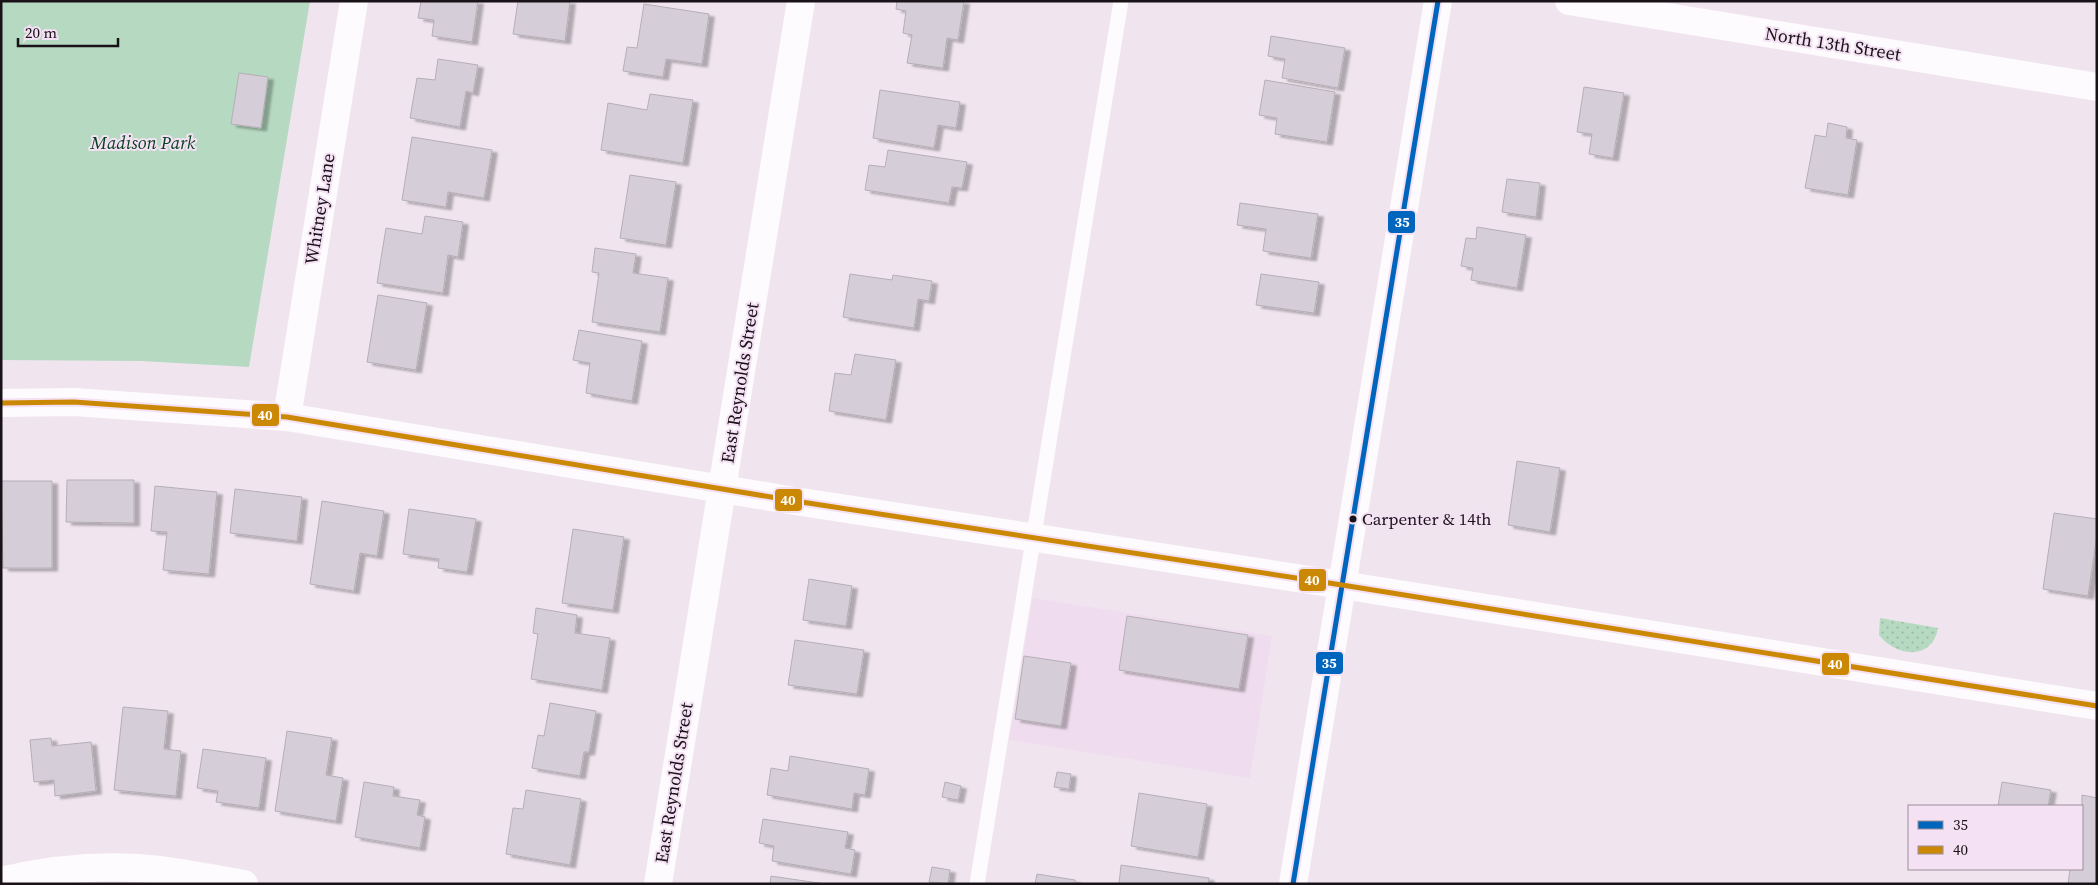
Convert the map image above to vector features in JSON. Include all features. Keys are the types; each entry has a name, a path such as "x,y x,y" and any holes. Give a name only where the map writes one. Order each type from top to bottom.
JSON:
{"street":[{"name":"Whitney Lane","path":"287,417 354,1"},
{"name":"East Reynolds Street","path":"658,884 801,1"},
{"path":"1293,884 1438,1"},
{"name":"North 13th Street","path":"1569,1 2097,87"},
{"path":"1,403 74,402 287,417 1032,538 1342,585 2097,706"},
{"path":"1,881 42,871 105,869 159,870 244,884"}],"lane":[{"path":"977,884 1121,1"}],"shaded area":[{"path":"1033,598 1272,636 1250,778 1009,740"}],"green space":[{"name":"Madison Park","path":"1,1 310,1 249,367 141,361 1,360"},
{"path":"1880,618 1938,628 1929,646 1921,651 1904,651 1895,648 1879,635"}],"building":[{"path":"421,1 478,1 472,42 432,36 434,20 418,18"},
{"path":"518,1 570,1 565,41 513,34"},
{"path":"897,1 964,1 958,40 947,38 943,68 907,63 912,35 903,33 906,11 896,9"},
{"path":"644,4 709,14 702,64 666,59 663,77 623,71 627,47 637,48"},
{"path":"1271,36 1345,48 1338,88 1282,78 1285,59 1268,56"},
{"path":"438,59 478,65 473,93 466,91 460,127 410,118 417,78 435,80"},
{"path":"239,73 268,77 261,128 231,124"},
{"path":"1265,80 1335,92 1327,142 1275,134 1277,118 1259,115"},
{"path":"1584,87 1624,93 1613,158 1589,154 1592,134 1577,132"},
{"path":"880,90 960,102 956,128 938,125 934,148 873,138"},
{"path":"650,94 693,100 683,163 601,150 608,103 647,110"},
{"path":"1828,123 1847,127 1846,138 1857,140 1848,195 1805,188 1815,135 1826,137"},
{"path":"412,137 492,150 484,198 448,192 446,207 402,200"},
{"path":"888,150 967,162 962,188 952,187 949,203 865,190 869,165 885,167"},
{"path":"630,175 676,182 666,245 620,238"},
{"path":"1507,179 1540,183 1536,217 1502,212"},
{"path":"1240,203 1318,214 1311,258 1263,251 1266,229 1237,225"},
{"path":"425,216 463,222 458,257 448,255 443,293 377,283 386,228 422,234"},
{"path":"1477,227 1526,235 1517,288 1471,280 1473,268 1461,266 1466,238 1476,239"},
{"path":"595,248 636,254 633,273 668,278 660,332 592,322 599,273 592,272"},
{"path":"850,274 892,280 893,275 932,281 929,301 918,299 914,328 843,317"},
{"path":"1261,274 1319,282 1314,313 1256,305"},
{"path":"378,295 427,303 416,370 367,362"},
{"path":"579,330 642,341 632,401 586,393 590,363 573,360"},
{"path":"855,354 896,360 886,420 829,411 835,373 851,375"},
{"path":"1517,461 1560,468 1550,532 1508,525"},
{"path":"67,480 134,480 134,523 66,522"},
{"path":"1,481 52,481 52,568 3,568"},
{"path":"155,486 217,492 209,574 163,570 167,532 151,531"},
{"path":"235,489 302,497 297,541 230,533"},
{"path":"322,501 384,511 377,556 360,553 354,591 310,584"},
{"path":"409,509 476,519 467,572 438,568 439,559 403,554"},
{"path":"2054,513 2097,519 2097,535 2088,596 2043,589"},
{"path":"573,529 624,537 613,610 562,603"},
{"path":"809,579 852,586 846,626 803,620"},
{"path":"536,608 577,615 575,633 610,638 602,690 531,679 538,634 533,633"},
{"path":"1127,616 1248,635 1239,689 1119,670"},
{"path":"795,640 864,650 857,694 788,685"},
{"path":"1024,656 1071,663 1061,726 1015,719"},
{"path":"550,703 596,711 589,752 584,752 580,776 532,768 538,735 544,736"},
{"path":"123,707 168,711 164,749 181,751 176,796 114,790"},
{"path":"287,731 332,738 326,775 343,778 336,821 275,811"},
{"path":"51,738 52,746 91,742 96,791 55,796 54,780 34,782 30,740"},
{"path":"203,749 266,758 259,808 216,802 218,791 197,788"},
{"path":"790,756 869,769 865,795 854,793 852,809 767,795 771,768 788,771"},
{"path":"1057,772 1071,774 1069,789 1054,787"},
{"path":"364,782 394,787 393,796 420,800 417,815 425,817 420,848 355,837"},
{"path":"945,782 961,786 958,800 942,797"},
{"path":"2002,782 2051,790 2048,805 1998,805"},
{"path":"526,790 581,799 570,865 506,854 513,808 523,809"},
{"path":"1139,793 1207,804 1198,857 1131,846"},
{"path":"2082,795 2097,798 2097,884 2068,884 2070,870 2083,870"},
{"path":"763,819 848,832 845,848 855,850 851,874 772,861 774,846 759,843"},
{"path":"1121,865 1209,878 1208,884 1119,884"},
{"path":"932,867 950,870 948,884 929,882"},
{"path":"1037,874 1075,880 1075,884 1035,884"},
{"path":"771,876 825,884 770,884"}],"transit line":[{"name":"35","path":"1293,884 1438,1"},
{"name":"40","path":"1,403 74,402 287,417 795,501 1342,585 2097,706"}],"place":[{"name":"Carpenter & 14th","path":"1353,519"}]}
